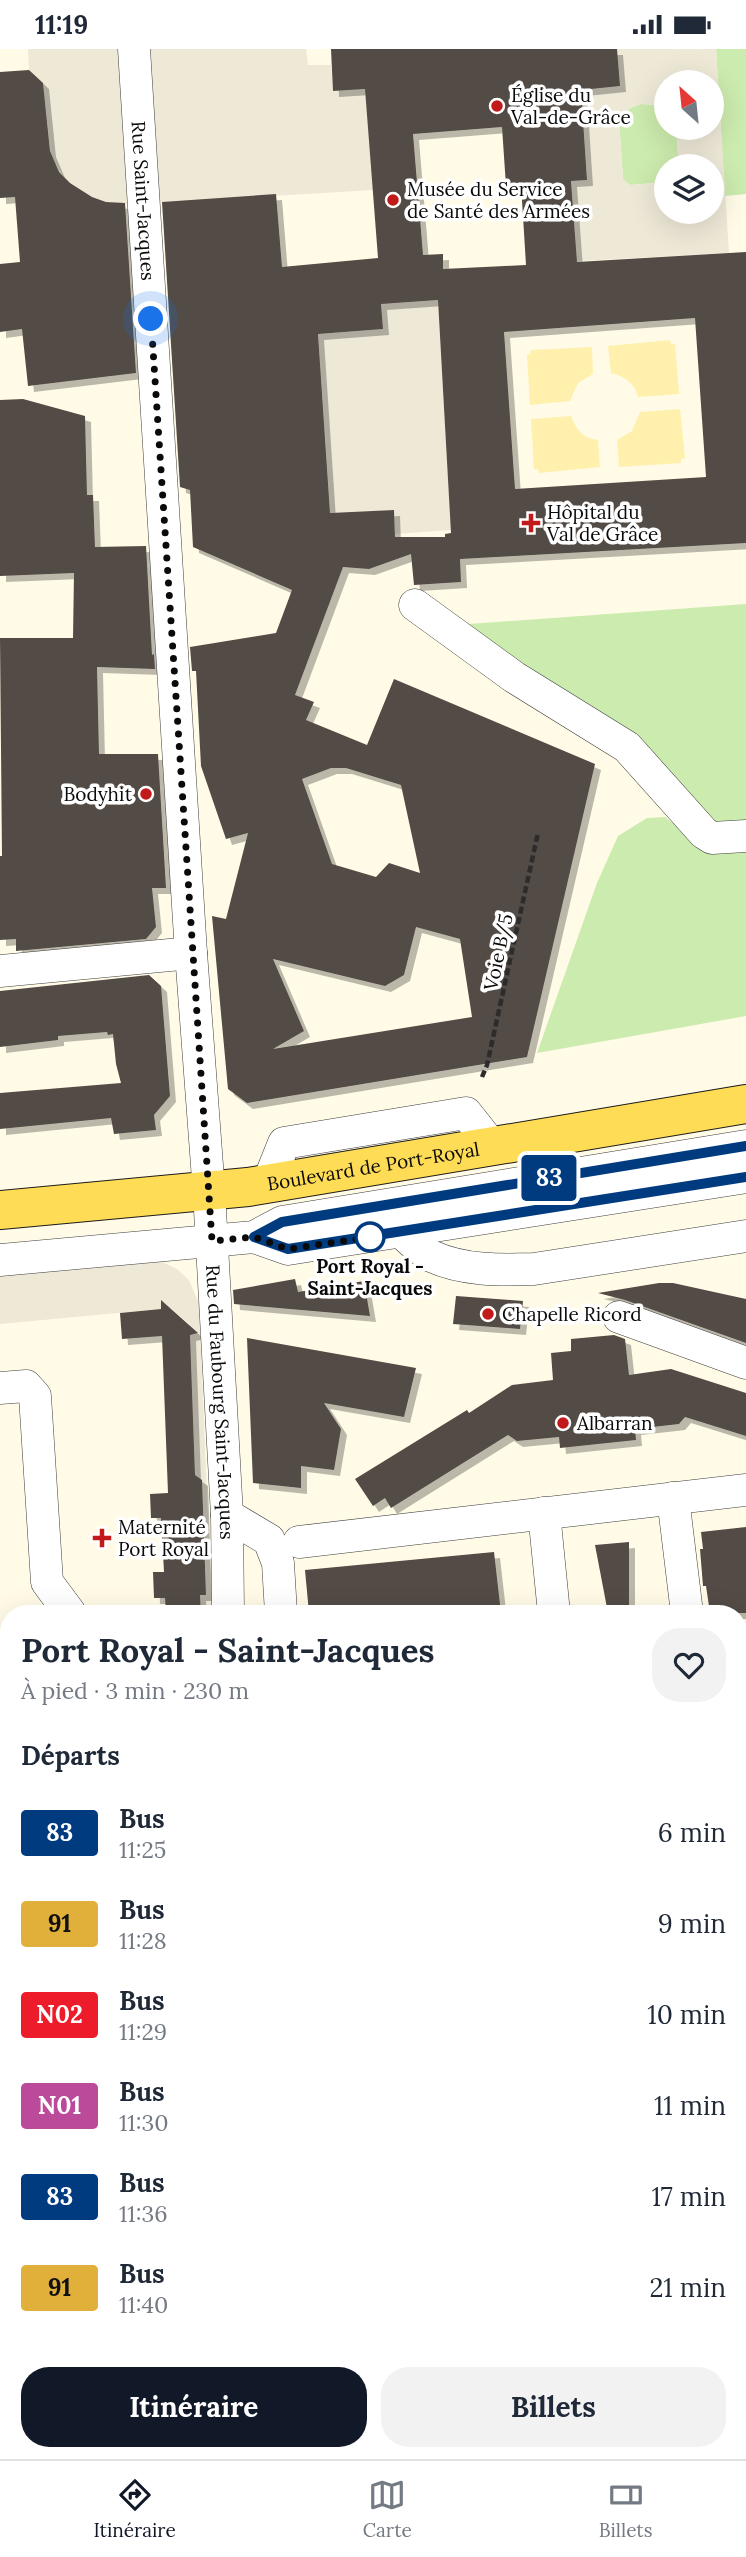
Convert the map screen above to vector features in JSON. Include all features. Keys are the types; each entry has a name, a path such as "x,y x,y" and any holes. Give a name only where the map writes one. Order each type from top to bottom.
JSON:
{"main road":[{"name":"Boulevard de Port-Royal","path":"0,1210 209,1192 746,1104"}],"street":[{"name":"Rue Saint-Jacques","path":"134,49 191,953 209,1192"},
{"path":"415,605 514,677 627,747 704,833 712,838 746,837"},
{"path":"0,971 191,953"},
{"name":"Boulevard de Port-Royal","path":"0,1260 254,1237 282,1222 746,1146"},
{"name":"Boulevard de Port-Royal","path":"254,1237 288,1249 746,1177"},
{"name":"Rue du Faubourg Saint-Jacques","path":"209,1192 227,1515 228,1605"},
{"path":"401,1232 430,1255 472,1269 505,1270 534,1269 746,1236"},
{"path":"619,1317 746,1363"},
{"path":"0,1388 26,1386 35,1396 47,1582 64,1605"},
{"path":"299,1542 746,1490"},
{"path":"673,1498 686,1605"},
{"path":"544,1513 553,1605"},
{"path":"227,1515 268,1540 278,1563 281,1605"}],"path":[{"name":"Voie B/5","path":"482,1077 487,1065 538,833"}],"green space":[{"path":"716,49 746,49 746,194 725,196 722,140 724,140 724,70 717,70"},
{"path":"641,104 654,105 654,140 677,140 678,154 654,154 654,183 630,185 623,179 619,119 630,108"},
{"path":"746,604 746,822 718,823 696,813 455,625"},
{"path":"665,817 707,851 746,852 746,1016 537,1053 597,883 618,836 647,818"}],"sand":[{"path":"670,340 671,344 675,344 679,394 638,397 628,381 611,373 608,346"},
{"path":"592,347 593,374 578,383 570,401 530,405 527,355 531,350"},
{"path":"680,409 685,458 681,459 681,463 619,467 617,440 632,431 640,412"},
{"path":"571,416 581,433 598,440 600,467 539,473 538,469 534,469 531,419"}],"shaded area":[{"path":"28,49 306,49 308,65 331,65 333,91 365,89 374,190 131,204 106,202 92,197 66,180 51,156 43,83 29,70"},
{"path":"617,49 716,49 717,70 654,70 654,105 641,104 630,108 619,119 623,179 630,185 654,183 654,224 724,224 724,175 729,253 559,262 575,232 571,181 587,180 581,89 619,86"},
{"path":"677,140 722,140 723,154 678,154"},
{"path":"380,292 398,303 438,300 451,530 395,534 394,510 330,513 325,429 321,428 321,420 324,419 318,334 382,329"},
{"path":"147,1261 162,1262 177,1269 189,1280 199,1304 212,1605 201,1605 200,1595 206,1595 202,1481 195,1475 189,1324 171,1308 0,1324 0,1275"}],"building":[{"path":"331,49 617,49 620,86 581,90 587,180 571,181 577,262 746,252 746,543 460,559 461,582 414,585 411,554 369,569 343,567 295,695 314,702 306,720 367,745 394,679 595,764 527,1057 247,1103 228,1089 212,916 226,919 248,833 226,839 201,766 196,671 192,671 190,647 276,633 292,590 193,547 190,490 180,487 162,202 276,194 282,267 378,258 365,89 333,91","holes":["502,127 506,186 521,184 526,265 443,269 443,254 423,255 413,134","438,300 451,533 445,534 445,537 395,537 394,510 330,513 318,334 383,329 381,304","695,318 706,477 515,489 504,332","331,768 346,768 401,785 420,873 389,863 376,877 332,864 302,779","416,927 460,939 472,1017 273,1049 304,1031 273,959 385,986 404,975"]},
{"path":"29,70 43,83 50,151 59,172 70,183 92,197 106,202 125,203 136,373 28,386 22,329 0,332 0,264 20,262 15,197 0,198 0,72"},
{"path":"23,399 85,416 87,495 93,495 95,547 146,546 155,669 97,667 99,754 158,754 166,888 152,888 156,927 146,939 16,951 16,939 0,940 0,638 73,638 74,573 0,576 0,400"},
{"path":"149,975 161,986 170,1096 154,1115 156,1130 114,1134 111,1118 0,1129 0,1093 121,1083 113,1034 108,1035 107,1032 58,1036 58,1040 0,1047 0,991"},
{"path":"295,1279 298,1292 364,1281 370,1316 234,1304 233,1290"},
{"path":"673,1283 746,1299 746,1343 598,1293"},
{"name":"Chapelle Ricord","path":"456,1296 523,1301 520,1329 453,1324"},
{"path":"161,1300 198,1333 190,1335 195,1475 202,1480 206,1595 200,1595 201,1605 165,1605 165,1598 154,1598 153,1572 164,1572 161,1518 151,1518 150,1494 168,1493 162,1336 122,1339 120,1313 161,1309"},
{"name":"Albarran","path":"614,1335 625,1339 629,1375 671,1369 746,1393 746,1436 685,1417 679,1424 635,1429 636,1440 560,1448 559,1437 517,1441 508,1435 391,1508 385,1498 373,1506 355,1479 512,1385 553,1380 551,1353 571,1351 571,1339"},
{"path":"247,1338 416,1368 404,1417 324,1403 341,1429 334,1470 301,1466 301,1488 253,1483"},
{"path":"746,1527 746,1605 709,1605 706,1586 703,1586 701,1532"},
{"path":"629,1542 629,1605 606,1605 595,1545"},
{"path":"494,1552 500,1605 308,1605 305,1570"}],"bus line":[{"name":"83","path":"746,1146 282,1222 254,1237 288,1249 746,1177"}],"place":[{"name":"Église du Val-de-Grâce","path":"497,106"},
{"name":"Musée du Service de Santé des Armées","path":"393,200"},
{"name":"Hôpital du Val de Grâce","path":"531,523"},
{"name":"Bodyhit","path":"146,794"},
{"name":"Port Royal - Saint-Jacques","path":"370,1237"},
{"name":"Chapelle Ricord","path":"488,1314"},
{"name":"Albarran","path":"563,1423"},
{"name":"Maternité Port Royal","path":"102,1538"}],"route":[{"path":"151,319 212,1241 254,1237 288,1249 379,1236 370,1237"}]}
